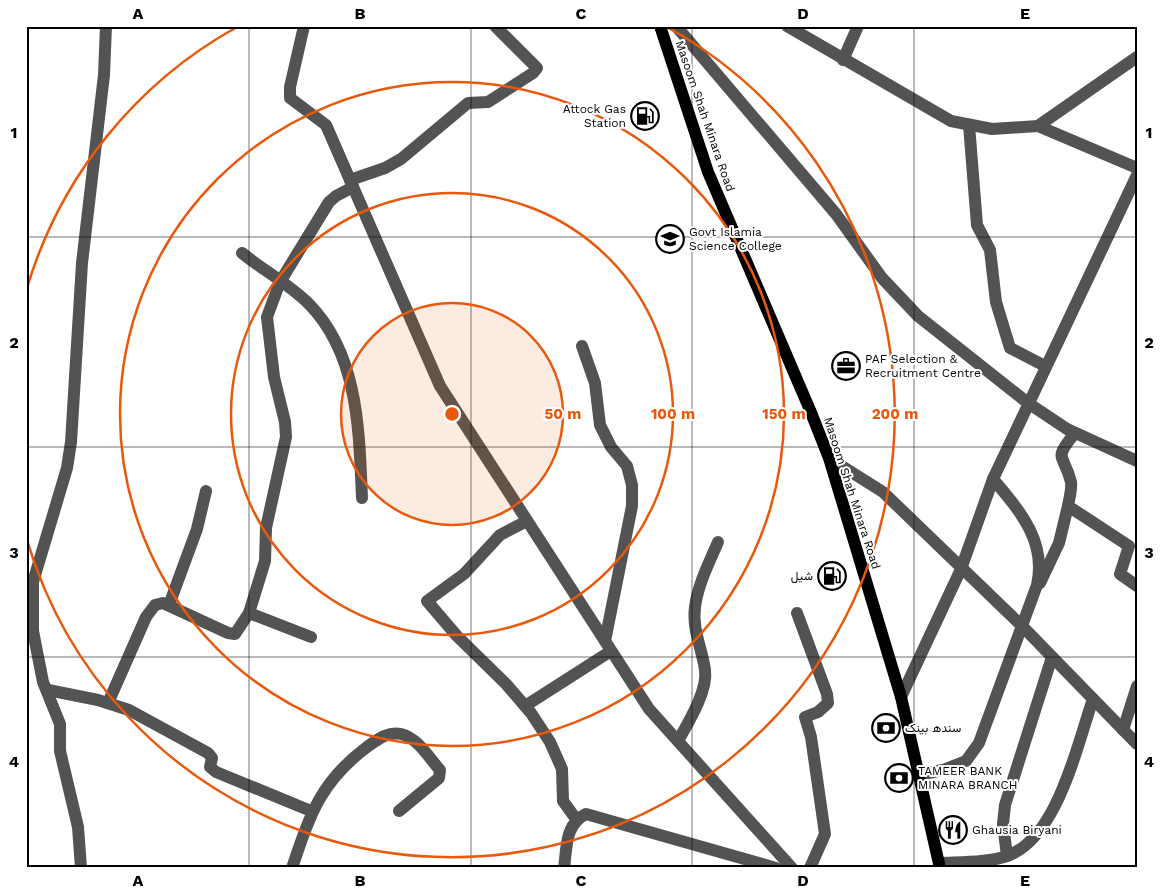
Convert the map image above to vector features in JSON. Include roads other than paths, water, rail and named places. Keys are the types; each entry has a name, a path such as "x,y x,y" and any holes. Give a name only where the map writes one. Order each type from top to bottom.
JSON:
{"main road":[{"name":"Masoom Shah Minara Road","path":"660,26 708,172 829,458 901,697 940,866"}],"street":[{"path":"82,868 78,827 60,751 60,724 48,690 43,682 33,631 33,582 67,468 71,442 82,263 104,74 106,26"},
{"path":"304,26 290,87 290,98 326,125 440,386 649,709 792,868"},
{"path":"108,702 146,617 155,605 163,603 169,605 228,633 234,634 249,613 265,561 266,528 286,437 285,422 274,377 267,317 280,282 329,202 336,196 351,184 401,159 468,103 488,102 533,73 537,68 495,26"},
{"path":"676,26 836,214 882,278 918,316 1028,403 1075,432 1137,460"},
{"path":"787,26 951,122 992,129 1038,126 1137,168"},
{"path":"843,60 858,26"},
{"path":"1038,126 1137,57"},
{"path":"969,125 977,225 990,250 996,302 1010,348 1045,366"},
{"path":"901,697 961,569 993,479 1137,175"},
{"path":"242,254 308,303 321,318 345,365 356,403 362,498"},
{"path":"525,706 608,646 632,506 632,485 627,466 603,434 594,383 582,346"},
{"path":"1037,585 1041,583 1053,559 1068,506 1071,483 1060,456 1063,448 1075,432"},
{"path":"829,458 883,492 1023,627 1137,744"},
{"path":"918,775 943,770 966,761 979,743 1037,585 1040,572 1034,537 1020,511 993,479"},
{"path":"169,605 197,529 206,491"},
{"path":"1068,506 1129,546 1120,574 1137,586"},
{"path":"527,521 500,535 464,574 427,601 456,636 525,706 550,742 562,769 563,801 576,819"},
{"path":"678,741 691,718 705,681 705,672 694,624 695,605 700,584 718,542"},
{"path":"249,613 311,638"},
{"path":"797,613 827,694 828,703 818,712 806,717 811,737 825,834 810,868"},
{"path":"1006,856 1003,824 1005,805 1052,657"},
{"path":"1123,730 1137,686"},
{"path":"48,690 108,702 129,710 208,752 212,758 210,767 216,772 312,811"},
{"path":"940,866 1006,856 1017,852 1028,842 1055,809 1093,699"},
{"path":"292,868 312,811 331,780 351,759 386,734 401,734 414,740 440,770 439,778 399,811"},
{"path":"564,868 570,831 576,819 586,814 776,868"}],"place":[{"name":"Attock Gas Station","path":"645,116"},
{"name":"Govt Islamia Science College","path":"670,239"},
{"name":"PAF Selection & Recruitment Centre","path":"846,366"},
{"name":"شیل","path":"832,576"},
{"name":"سندھ بینک","path":"886,728"},
{"name":"TAMEER BANK MINARA BRANCH","path":"899,778"},
{"name":"Ghausia Biryani","path":"953,830"}]}
